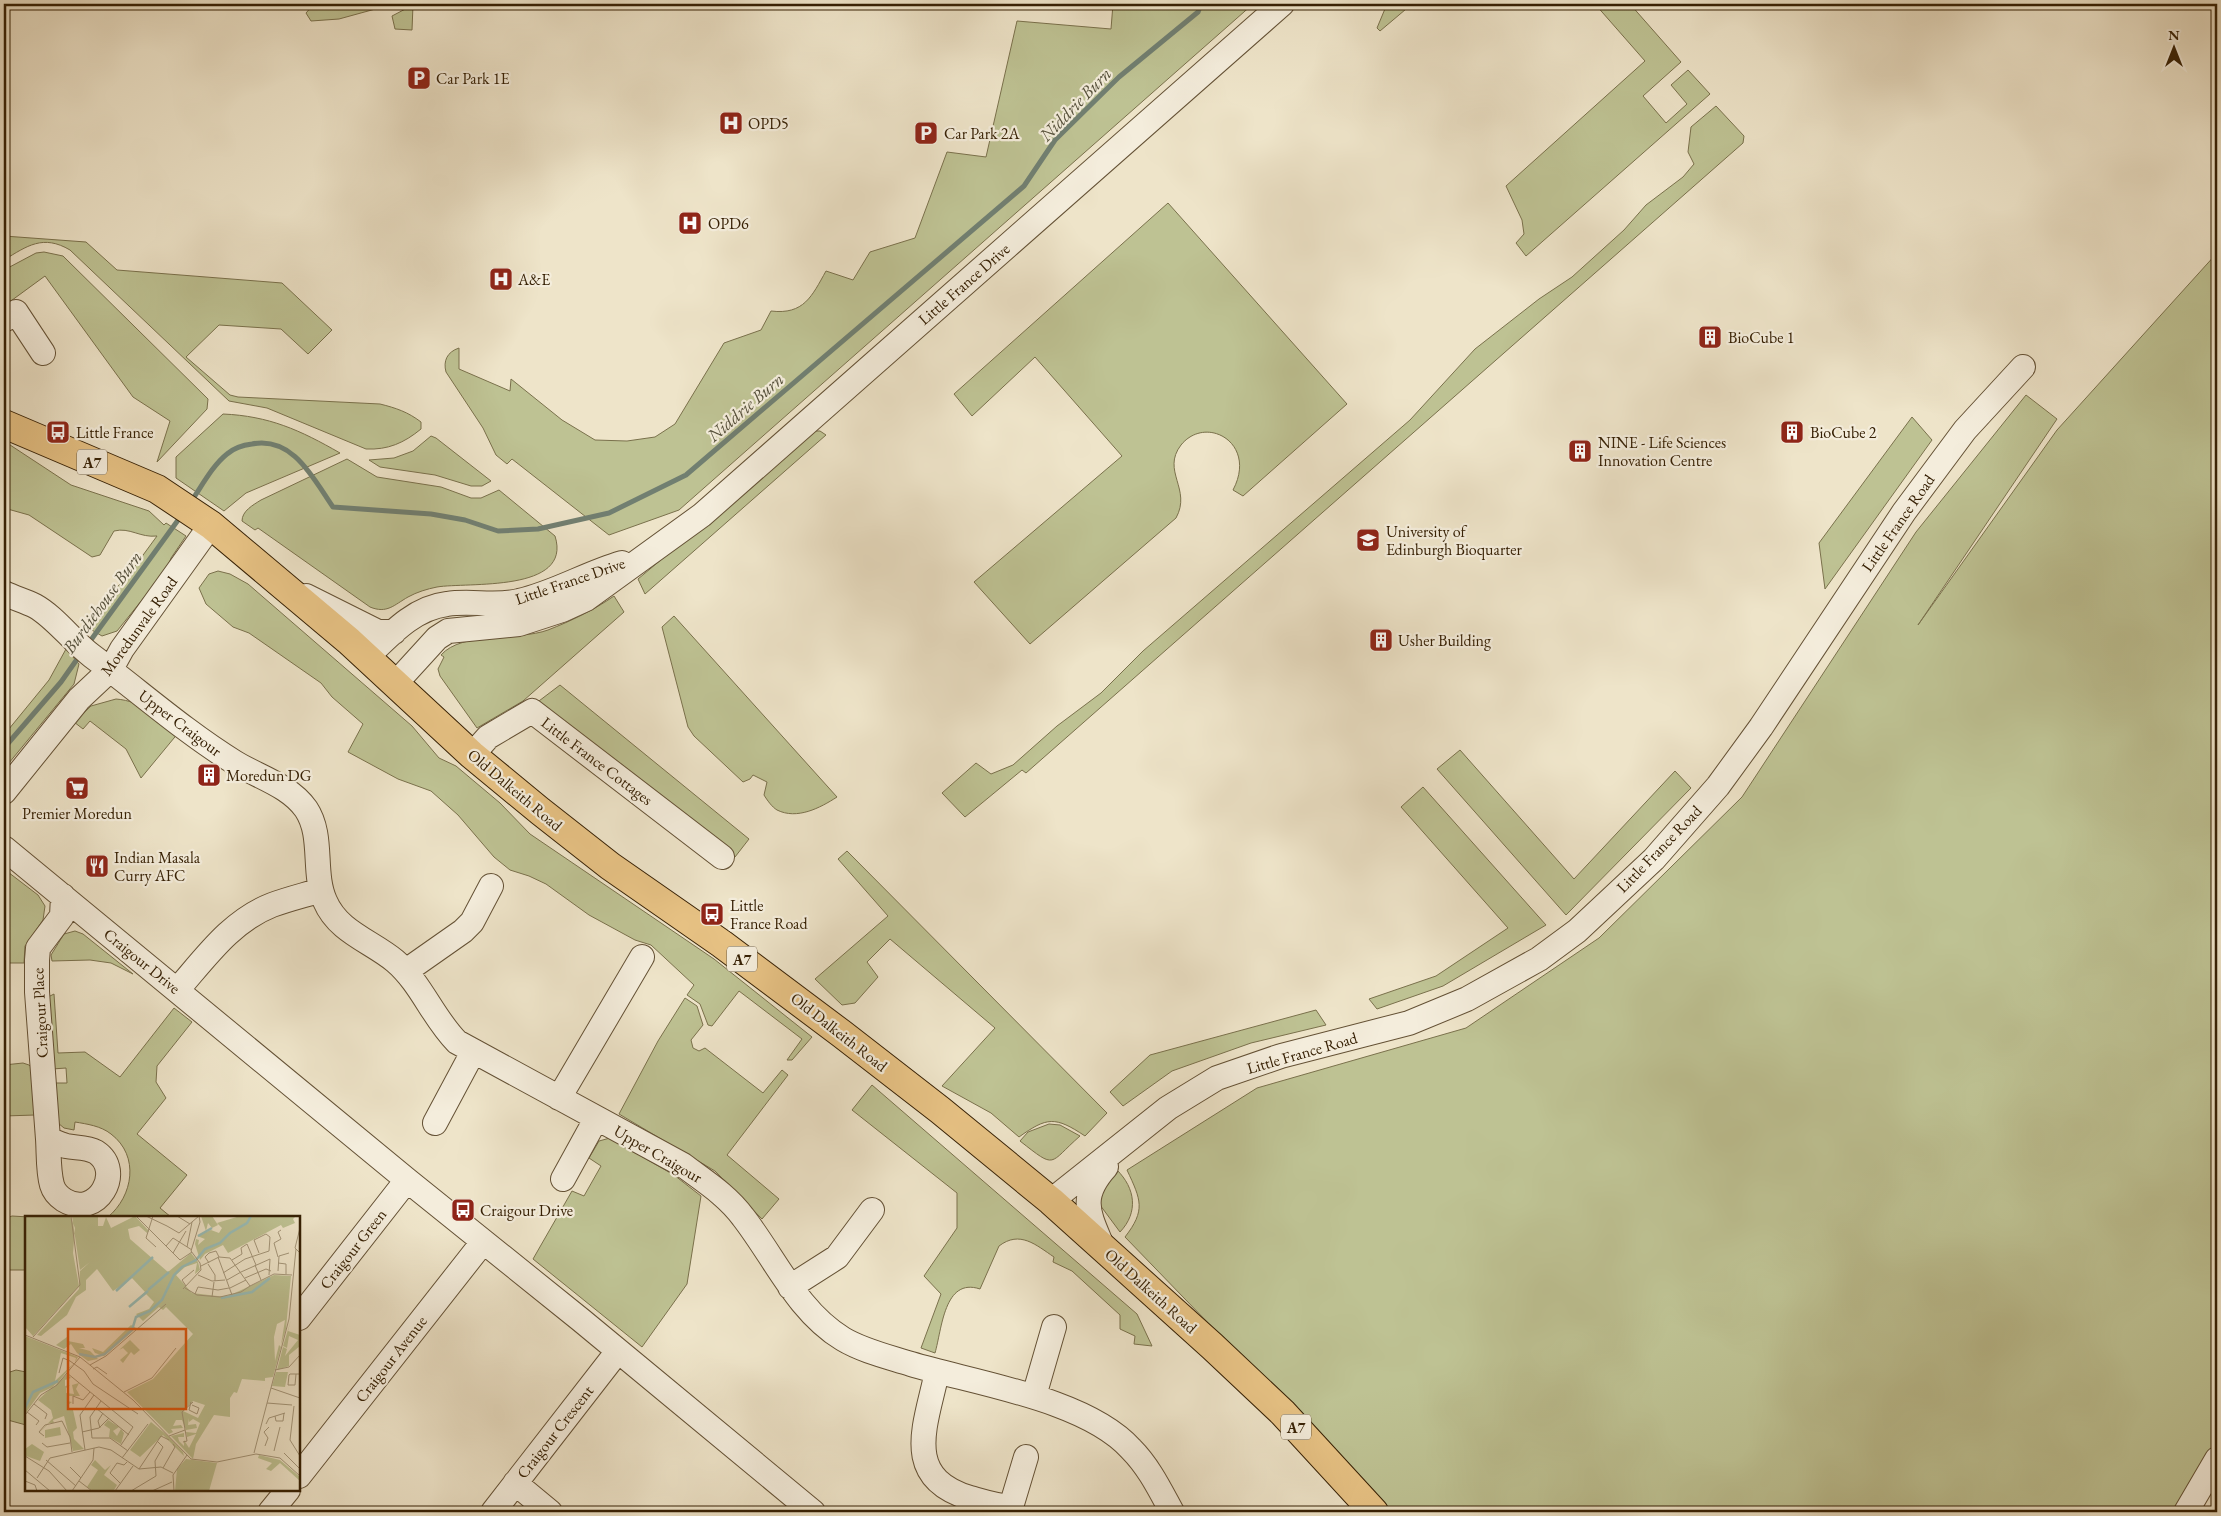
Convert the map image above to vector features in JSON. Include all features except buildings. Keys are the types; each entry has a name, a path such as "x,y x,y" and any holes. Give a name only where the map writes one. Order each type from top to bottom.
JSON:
{"main road":[{"name":"Old Dalkeith Road","path":"4,424 157,489 208,522 366,658 472,755 610,866 722,944 842,1034 940,1110 1051,1201 1212,1346 1283,1413 1374,1512"}],"street":[{"name":"Little France Drive","path":"395,684 436,638 448,631 519,624 562,610 586,599 702,515 1282,4"},
{"path":"4,320 16,312 43,353"},
{"name":"Little France Road","path":"1051,1201 1168,1108 1217,1078 1281,1056 1409,1023 1467,998 1539,959 1577,931 1654,858 1718,786 1761,727 1904,512 1965,430 2023,368"},
{"name":"Moredunvale Road","path":"4,792 79,699 111,669 208,522"},
{"name":"Little France Drive","path":"366,658 409,619 433,608 447,604 488,605 519,602 557,589 610,567 641,558"},
{"name":"Old Dalkeith Road","path":"278,582 357,623 378,632 394,632"},
{"name":"Upper Craigour","path":"4,594 37,607 92,656 186,729 218,752 249,771 285,789 297,798 311,818 316,832 321,890 334,916 348,930 394,960 406,971 444,1029 457,1042 683,1165 717,1189 743,1216 790,1287 814,1316 844,1339 882,1355 937,1372 1034,1396 1091,1420 1114,1434 1130,1447 1153,1476 1172,1512"},
{"name":"Little France Cottages","path":"472,755 488,737 532,711 722,856"},
{"name":"Craigour Drive","path":"4,848 118,943 178,989 406,1180 618,1351 812,1512"},
{"path":"406,971 463,932 472,922 491,886"},
{"path":"178,989 216,943 233,928 271,905 321,890"},
{"name":"Craigour Place","path":"48,1139 37,992 37,960 38,948 62,916 63,896"},
{"path":"559,1098 642,958"},
{"path":"435,1123 473,1052"},
{"name":"Upper Craigour","path":"563,1179 596,1119"},
{"name":"Little France Road","path":"1103,1248 1090,1216 1088,1196 1098,1176 1137,1132"},
{"name":"Craigour Green","path":"300,1317 406,1180"},
{"path":"790,1287 837,1257 872,1210"},
{"name":"Craigour Avenue","path":"300,1475 484,1242"},
{"path":"1034,1396 1054,1327"},
{"name":"Craigour Crescent","path":"492,1512 618,1351"},
{"path":"937,1372 923,1447 925,1464 932,1476 942,1486 1012,1510 1026,1457"},
{"path":"2186,1512 2217,1459"},
{"path":"514,1483 550,1512"},
{"path":"270,1512 287,1491"}],"green space":[{"path":"314,4 376,4 379,8 339,19 311,21 306,13"},
{"path":"1113,4 1253,4 679,510 609,535 512,459 507,464 496,455 483,428 446,372 445,364 451,352 459,348 459,369 510,391 511,379 562,420 595,440 627,441 655,437 675,424 724,343 761,330 771,311 792,310 799,307 811,296 826,271 853,280 870,252 915,238 947,152 986,157 1017,21 1111,29"},
{"path":"1387,4 1412,4 1380,31 1377,28"},
{"path":"1595,4 1630,4 1681,62 1643,96 1666,123 1687,104 1671,85 1688,70 1710,94 1526,256 1516,243 1524,234 1522,220 1506,186 1645,61"},
{"path":"413,5 412,30 395,29 392,16"},
{"path":"1716,106 1744,136 1743,143 1026,773 1022,770 965,817 942,793 976,763 991,774 1013,765 1057,726 1101,693 1143,651 1410,420 1475,349 1539,299 1572,277 1624,230 1646,205 1683,177 1694,164 1688,152 1691,127"},
{"path":"1168,203 1347,404 1243,496 1233,490 1239,473 1239,459 1234,447 1226,438 1215,433 1203,432 1191,436 1181,445 1174,463 1181,498 1176,518 1030,644 974,582 1122,456 1035,357 972,416 954,394"},
{"path":"4,236 86,242 117,270 282,283 332,330 308,354 281,329 219,325 186,357 230,395 238,397 380,404 397,409 421,422 421,429 395,445 366,449 267,408 229,401 70,250 60,245 43,242 28,246 4,260"},
{"path":"44,252 63,256 208,399 207,409 157,462 170,421 133,397 45,276 4,306 4,270 36,253"},
{"path":"2217,253 2217,1449 2178,1512 1391,1512 1125,1237 1132,1228 1139,1212 1136,1189 1127,1170 1257,1088 1466,1028 1599,938 1742,797 1916,532 2026,395 2057,419 1918,625 2057,430"},
{"path":"223,414 240,415 270,421 298,431 340,453 246,493 224,511 176,478 176,457"},
{"path":"1912,417 1932,440 1825,589 1819,543"},
{"path":"815,431 820,431 826,435 645,594 638,579"},
{"path":"431,436 491,481 482,486 471,486 435,475 380,467 369,460 394,458 413,451"},
{"path":"4,441 71,485 149,511 164,525 166,523 186,536 171,558 167,569 117,631 102,636 85,626 89,616 127,577 157,536 145,536 125,530 114,531 100,555 92,557 29,515 4,508"},
{"path":"347,459 377,477 441,487 471,498 481,498 499,490 555,536 556,554 548,567 533,576 492,584 437,587 408,597 386,609 381,610 370,607 258,528 255,530 242,521 246,511 261,500"},
{"path":"218,571 230,574 248,584 412,726 439,758 456,766 500,803 530,834 714,959 812,1037 792,1060 787,1060 802,1039 739,991 712,1026 708,1025 700,1004 687,995 694,985 651,945 635,940 589,915 546,884 510,870 494,857 458,815 431,791 398,779 348,752 363,724 332,697 321,683 249,633 233,627 206,604 199,588 209,574"},
{"path":"614,596 624,612 523,701 477,728 440,676 438,669 444,657 441,655 450,647 476,639 522,635 548,630 582,615"},
{"path":"674,616 837,797 816,809 800,813 792,814 777,810 764,795 767,782 753,775 750,779 743,782 694,736 688,727 662,627"},
{"path":"66,649 79,664 74,684 4,769 4,735 49,680"},
{"path":"560,685 749,839 735,857 535,704"},
{"path":"116,699 142,706 179,732 141,778 126,749 90,721 83,729 74,722 91,706"},
{"path":"1460,750 1574,879 1675,771 1691,788 1566,915 1437,769"},
{"path":"1423,787 1546,925 1443,986 1377,1009 1369,999 1436,976 1508,928 1401,807"},
{"path":"847,851 1107,1113 1085,1136 1066,1125 1051,1122 1037,1126 1019,1137 991,1113 942,1086 995,1028 890,939 867,962 878,977 855,1003 842,1005 815,979 888,916 838,859"},
{"path":"4,869 38,895 45,906 43,920 25,946 24,963 4,963"},
{"path":"75,931 83,934 133,974 111,963 90,960 52,961 51,955 64,934"},
{"path":"54,994 58,1053 85,1052 120,1077 174,1008 192,1022 157,1066 156,1082 166,1098 137,1134 187,1175 160,1208 170,1216 109,1216 123,1198 128,1187 130,1176 126,1153 120,1143 103,1129 75,1122 74,1130 64,1128 58,1123 53,1083 67,1083 66,1068 52,1069 48,997"},
{"path":"685,998 697,1006 703,1025 691,1040 693,1048 699,1051 705,1048 763,1093 782,1070 788,1075 727,1155 779,1199 762,1219 715,1171 619,1114 658,1041"},
{"path":"1316,1010 1326,1025 1251,1043 1172,1071 1123,1106 1110,1092 1150,1055"},
{"path":"23,1063 33,1069 35,1115 4,1116 4,1065"},
{"path":"872,1085 1137,1314 1152,1346 1134,1344 1135,1336 1120,1329 1120,1315 1072,1271 1053,1262 1054,1257 1028,1241 1014,1239 999,1246 980,1289 968,1287 959,1291 952,1298 943,1319 935,1353 921,1348 941,1294 924,1276 957,1228 957,1193 852,1110"},
{"path":"1049,1124 1060,1125 1080,1136 1057,1158 1052,1160 1047,1160 1040,1156 1020,1141 1028,1132"},
{"path":"610,1138 674,1175 701,1196 687,1284 642,1347 533,1259 572,1191 584,1196 601,1166 589,1158 599,1141"},
{"path":"1117,1170 1128,1184 1132,1200 1130,1216 1120,1232 1100,1205 1100,1191"},
{"path":"12,1216 25,1217 25,1270 4,1270 4,1219"},
{"path":"16,1370 25,1372 25,1425 4,1419 4,1374"}],"waterway":[{"name":"Niddrie Burn","path":"190,503 212,470 230,452 242,446 266,443 279,446 300,462 333,507 431,514 465,520 498,531 538,529 609,513 686,475 1024,186 1055,140 1119,77 1198,12 1201,4"},
{"name":"Burdiehouse Burn","path":"88,644 181,516"},
{"name":"Burdiehouse Burn","path":"4,748 61,682 80,655"}],"place":[{"name":"Car Park 1E","path":"419,78"},
{"name":"OPD5","path":"731,123"},
{"name":"Car Park 2A","path":"926,133"},
{"name":"OPD6","path":"690,223"},
{"name":"A&E","path":"501,279"},
{"name":"BioCube 1","path":"1710,337"},
{"name":"Little France","path":"58,432"},
{"name":"BioCube 2","path":"1792,432"},
{"name":"NINE - Life Sciences Innovation Centre","path":"1580,451"},
{"name":"University of Edinburgh Bioquarter","path":"1368,540"},
{"name":"Usher Building","path":"1381,640"},
{"name":"Moredun DG","path":"209,775"},
{"name":"Premier Moredun","path":"77,788"},
{"name":"Indian Masala Curry AFC","path":"97,866"},
{"name":"Little France Road","path":"712,914"},
{"name":"Craigour Drive","path":"463,1210"}]}
